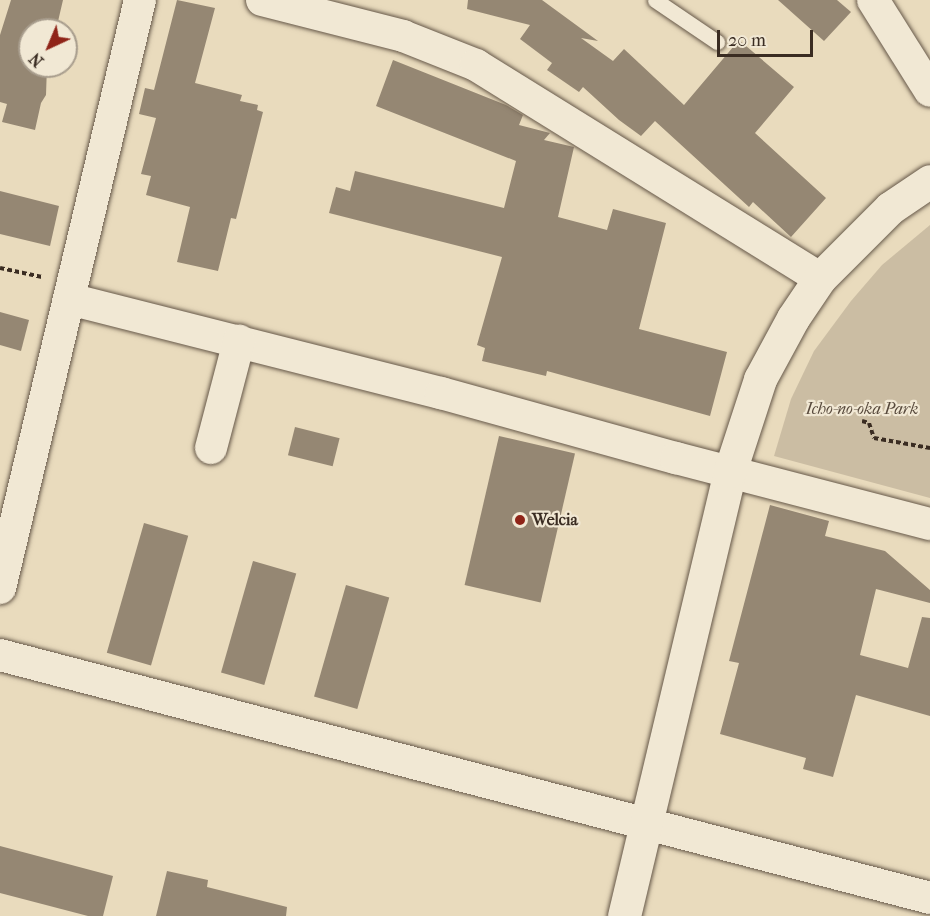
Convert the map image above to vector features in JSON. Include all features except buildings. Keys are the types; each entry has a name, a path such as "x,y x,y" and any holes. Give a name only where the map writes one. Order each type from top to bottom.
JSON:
{"street":[{"path":"0,588 140,0"},
{"path":"262,0 403,36 476,65 820,278"},
{"path":"873,0 930,91"},
{"path":"624,916 730,471 760,379 793,318 820,278 890,208 930,181"},
{"path":"70,292 239,341 930,524"},
{"path":"211,448 239,341"},
{"path":"0,655 930,898"}],"lane":[{"path":"655,0 717,42"}],"path":[{"path":"0,268 70,292"},
{"path":"862,421 869,423 874,438 930,448"}],"green space":[{"name":"Icho-no-oka Park","path":"930,225 930,498 774,456 791,399 814,351 851,301 882,265"}],"place":[{"name":"Welcia","path":"520,520"}]}
